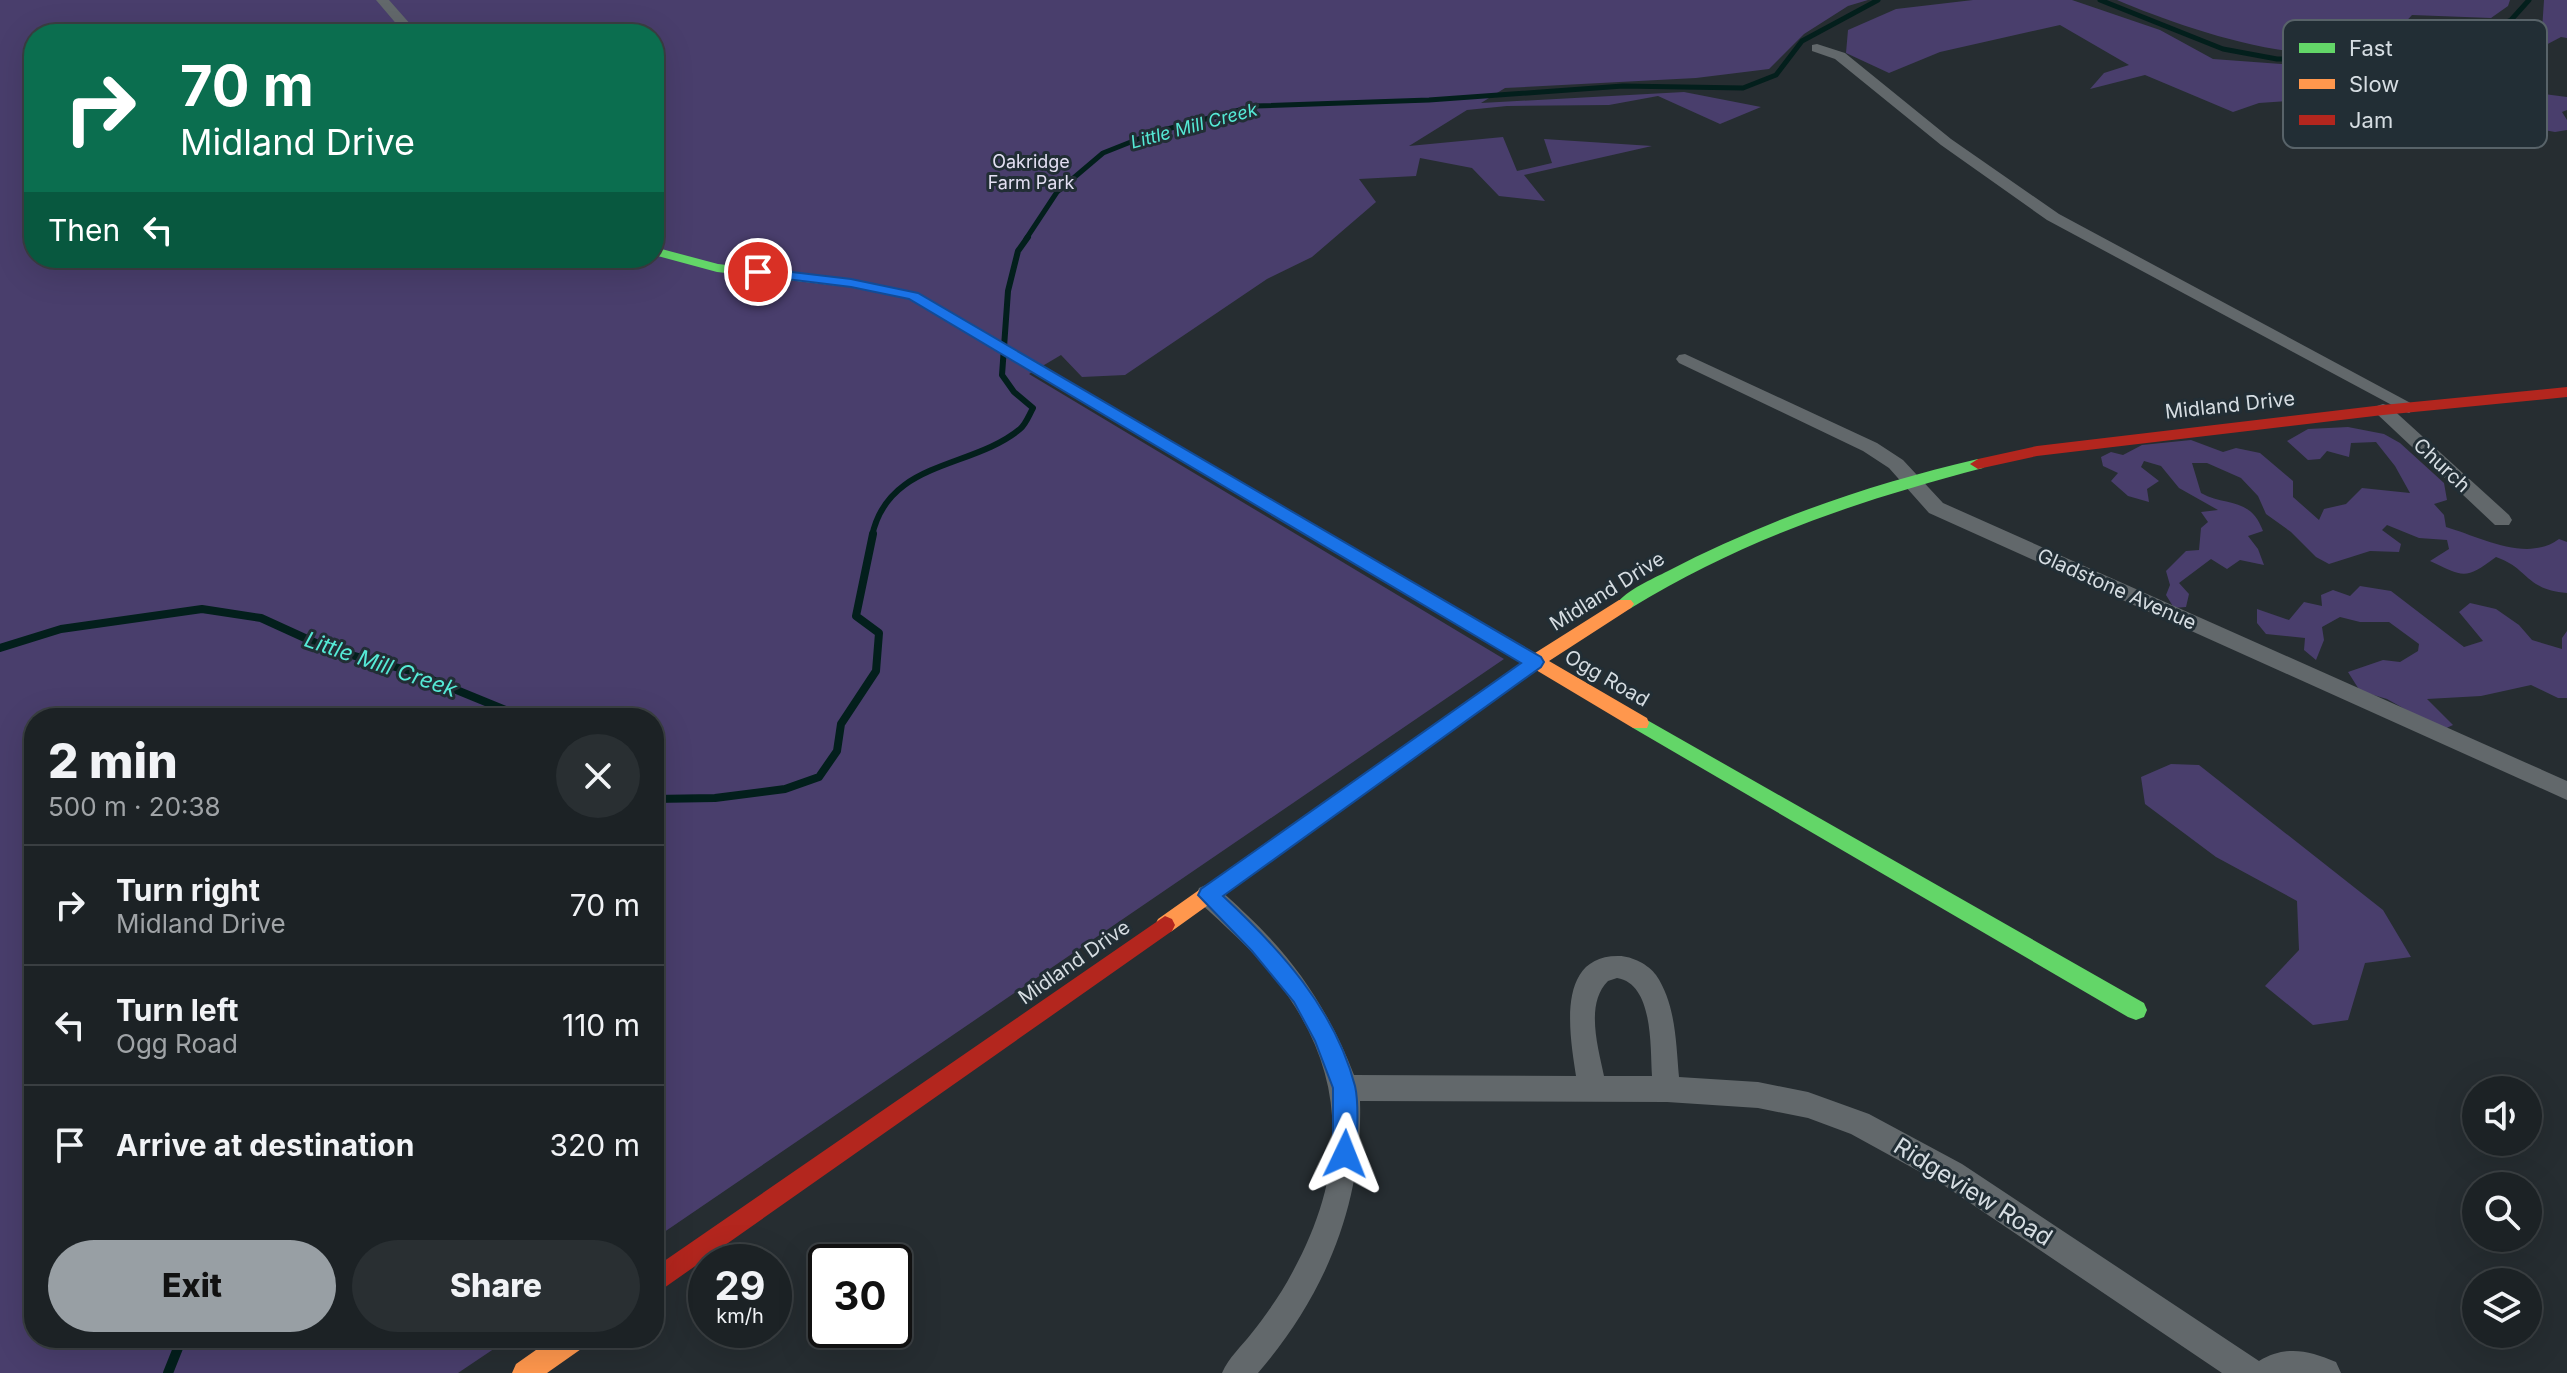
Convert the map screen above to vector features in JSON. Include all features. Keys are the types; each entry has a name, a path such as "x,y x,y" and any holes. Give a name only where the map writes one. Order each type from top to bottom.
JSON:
{"main road":[{"name":"Ogg Road","path":"664,254 703,267 892,290 934,307 1535,662 2136,1010"},
{"name":"Midland Drive","path":"664,1276 1535,662 1655,584 1712,555 1808,514 1968,466 2076,445 2567,392"},
{"path":"525,1373 561,1348"}],"street":[{"path":"382,0 403,24"},
{"path":"1817,48 1840,56 1946,142 2053,217 2409,407"},
{"name":"Gladstone Avenue","path":"1685,359 1870,447 1896,464 1936,508 2567,791"},
{"name":"Church","path":"2383,410 2502,520"},
{"path":"1208,895 1260,944 1302,995 1345,1088 1347,1134 1343,1174 1326,1238 1291,1305 1238,1373"},
{"path":"1592,1089 1581,1000 1588,982 1601,969 1620,967 1633,971 1647,983 1656,1003 1667,1089"},
{"name":"Ridgeview Road","path":"1345,1088 1667,1089 1758,1095 1808,1105 1859,1123 1952,1174 2249,1373"},
{"path":"2268,1373 2286,1365 2305,1366 2325,1373"}],"green space":[{"name":"Oakridge Farm Park","path":"0,0 1868,0 1848,6 1804,34 1769,69 1696,78 1505,88 1481,103 1684,92 1761,107 1720,124 1658,96 1609,105 1507,106 1467,110 1409,146 1503,137 1517,171 1552,163 1544,139 1652,146 1524,175 1545,201 1499,196 1472,168 1420,158 1416,176 1359,179 1376,202 1312,257 1267,279 1125,375 1082,377 1061,355 1029,374 1504,659 664,1232 664,708 24,708 24,1348 495,1348 458,1373 0,1373"},
{"path":"1973,0 2072,0 2160,30 2213,59 2283,64 2283,101 2259,103 2233,112 2145,75 2090,89 2104,73 2129,65 2060,25 1940,52 1889,73 1846,53 1848,30 1896,9"},
{"path":"2117,0 2510,0 2508,6 2491,18 2412,15 2407,20 2283,20 2283,50 2248,44 2176,23"},
{"path":"2544,0 2567,0 2567,38 2561,37 2547,44 2547,20 2543,20"},
{"path":"2547,94 2567,97 2567,110 2562,112 2567,120 2567,130 2547,131"},
{"path":"2348,427 2384,434 2400,443 2444,483 2447,500 2434,504 2444,515 2446,527 2488,542 2518,548 2533,549 2559,539 2567,542 2567,593 2535,583 2496,557 2470,573 2450,570 2430,561 2449,549 2447,540 2419,538 2387,525 2382,530 2401,544 2399,552 2370,551 2329,564 2316,557 2291,532 2266,514 2258,496 2241,478 2207,463 2192,463 2201,493 2244,507 2258,520 2263,531 2248,536 2258,549 2264,565 2240,560 2227,569 2211,559 2179,583 2189,594 2186,607 2174,608 2166,595 2170,585 2166,571 2186,551 2199,550 2201,528 2208,522 2201,512 2218,510 2179,488 2161,466 2144,461 2141,467 2159,481 2147,489 2149,502 2128,496 2111,481 2118,473 2103,466 2101,457 2111,452 2123,455 2142,445 2191,440 2223,452 2236,448 2260,453 2293,481 2293,497 2319,520 2324,509 2346,504 2362,488 2410,493 2395,466 2376,442 2351,443 2349,457 2327,451 2320,459 2308,460 2287,441 2308,429"},
{"path":"2360,586 2391,591 2464,647 2483,641 2459,612 2470,603 2496,609 2519,625 2532,640 2562,649 2562,638 2567,631 2567,698 2558,698 2531,685 2481,696 2427,699 2453,725 2442,730 2387,699 2360,691 2348,672 2383,660 2400,662 2418,651 2419,644 2389,622 2360,622 2340,617 2322,627 2324,640 2316,660 2304,650 2305,638 2266,634 2257,623 2257,609 2289,620 2304,602 2322,606 2321,595 2333,590 2350,596"},
{"path":"2171,764 2199,765 2383,910 2411,957 2365,963 2348,1020 2313,1025 2265,986 2299,950 2297,901 2216,857 2145,804 2141,777"}],"waterway":[{"name":"Little Mill Creek","path":"1026,239 1057,192 1103,153 1156,132 1255,106 1429,100 1623,86 1743,88 1776,75 1802,41 1878,0"},
{"name":"Little Mill Creek","path":"2100,0 2223,49 2283,59"},
{"name":"Little Mill Creek","path":"2511,20 2529,0"},
{"name":"Little Mill Creek","path":"872,536 881,511 895,493 913,479 1001,442 1020,429 1033,408 1014,392 1002,375 1008,291 1018,251 1028,237"},
{"name":"Little Mill Creek","path":"664,799 715,798 785,789 819,777 837,751 841,724 876,671 879,633 856,616 873,534"},
{"name":"Little Mill Creek","path":"0,648 61,629 202,609 261,618 329,649 410,671 501,708"},
{"path":"168,1373 178,1348"}],"traffic: fast":[{"path":"664,254 717,268 849,283 913,296 1224,479"},
{"path":"1625,604 1705,559 1795,519 1889,487 1978,464"},
{"path":"1640,723 2136,1010"}],"traffic: slow":[{"path":"1224,479 1640,723"},
{"path":"1165,925 1535,662 1625,604"},
{"path":"525,1373 561,1348"}],"traffic: jam":[{"path":"1978,464 2037,451 2383,410 2567,392"},
{"path":"664,1276 1165,925"}],"route":[{"path":"758,272 851,283 913,296 1535,662 1208,895 1260,944 1302,995 1345,1088 1345,1154"}]}
